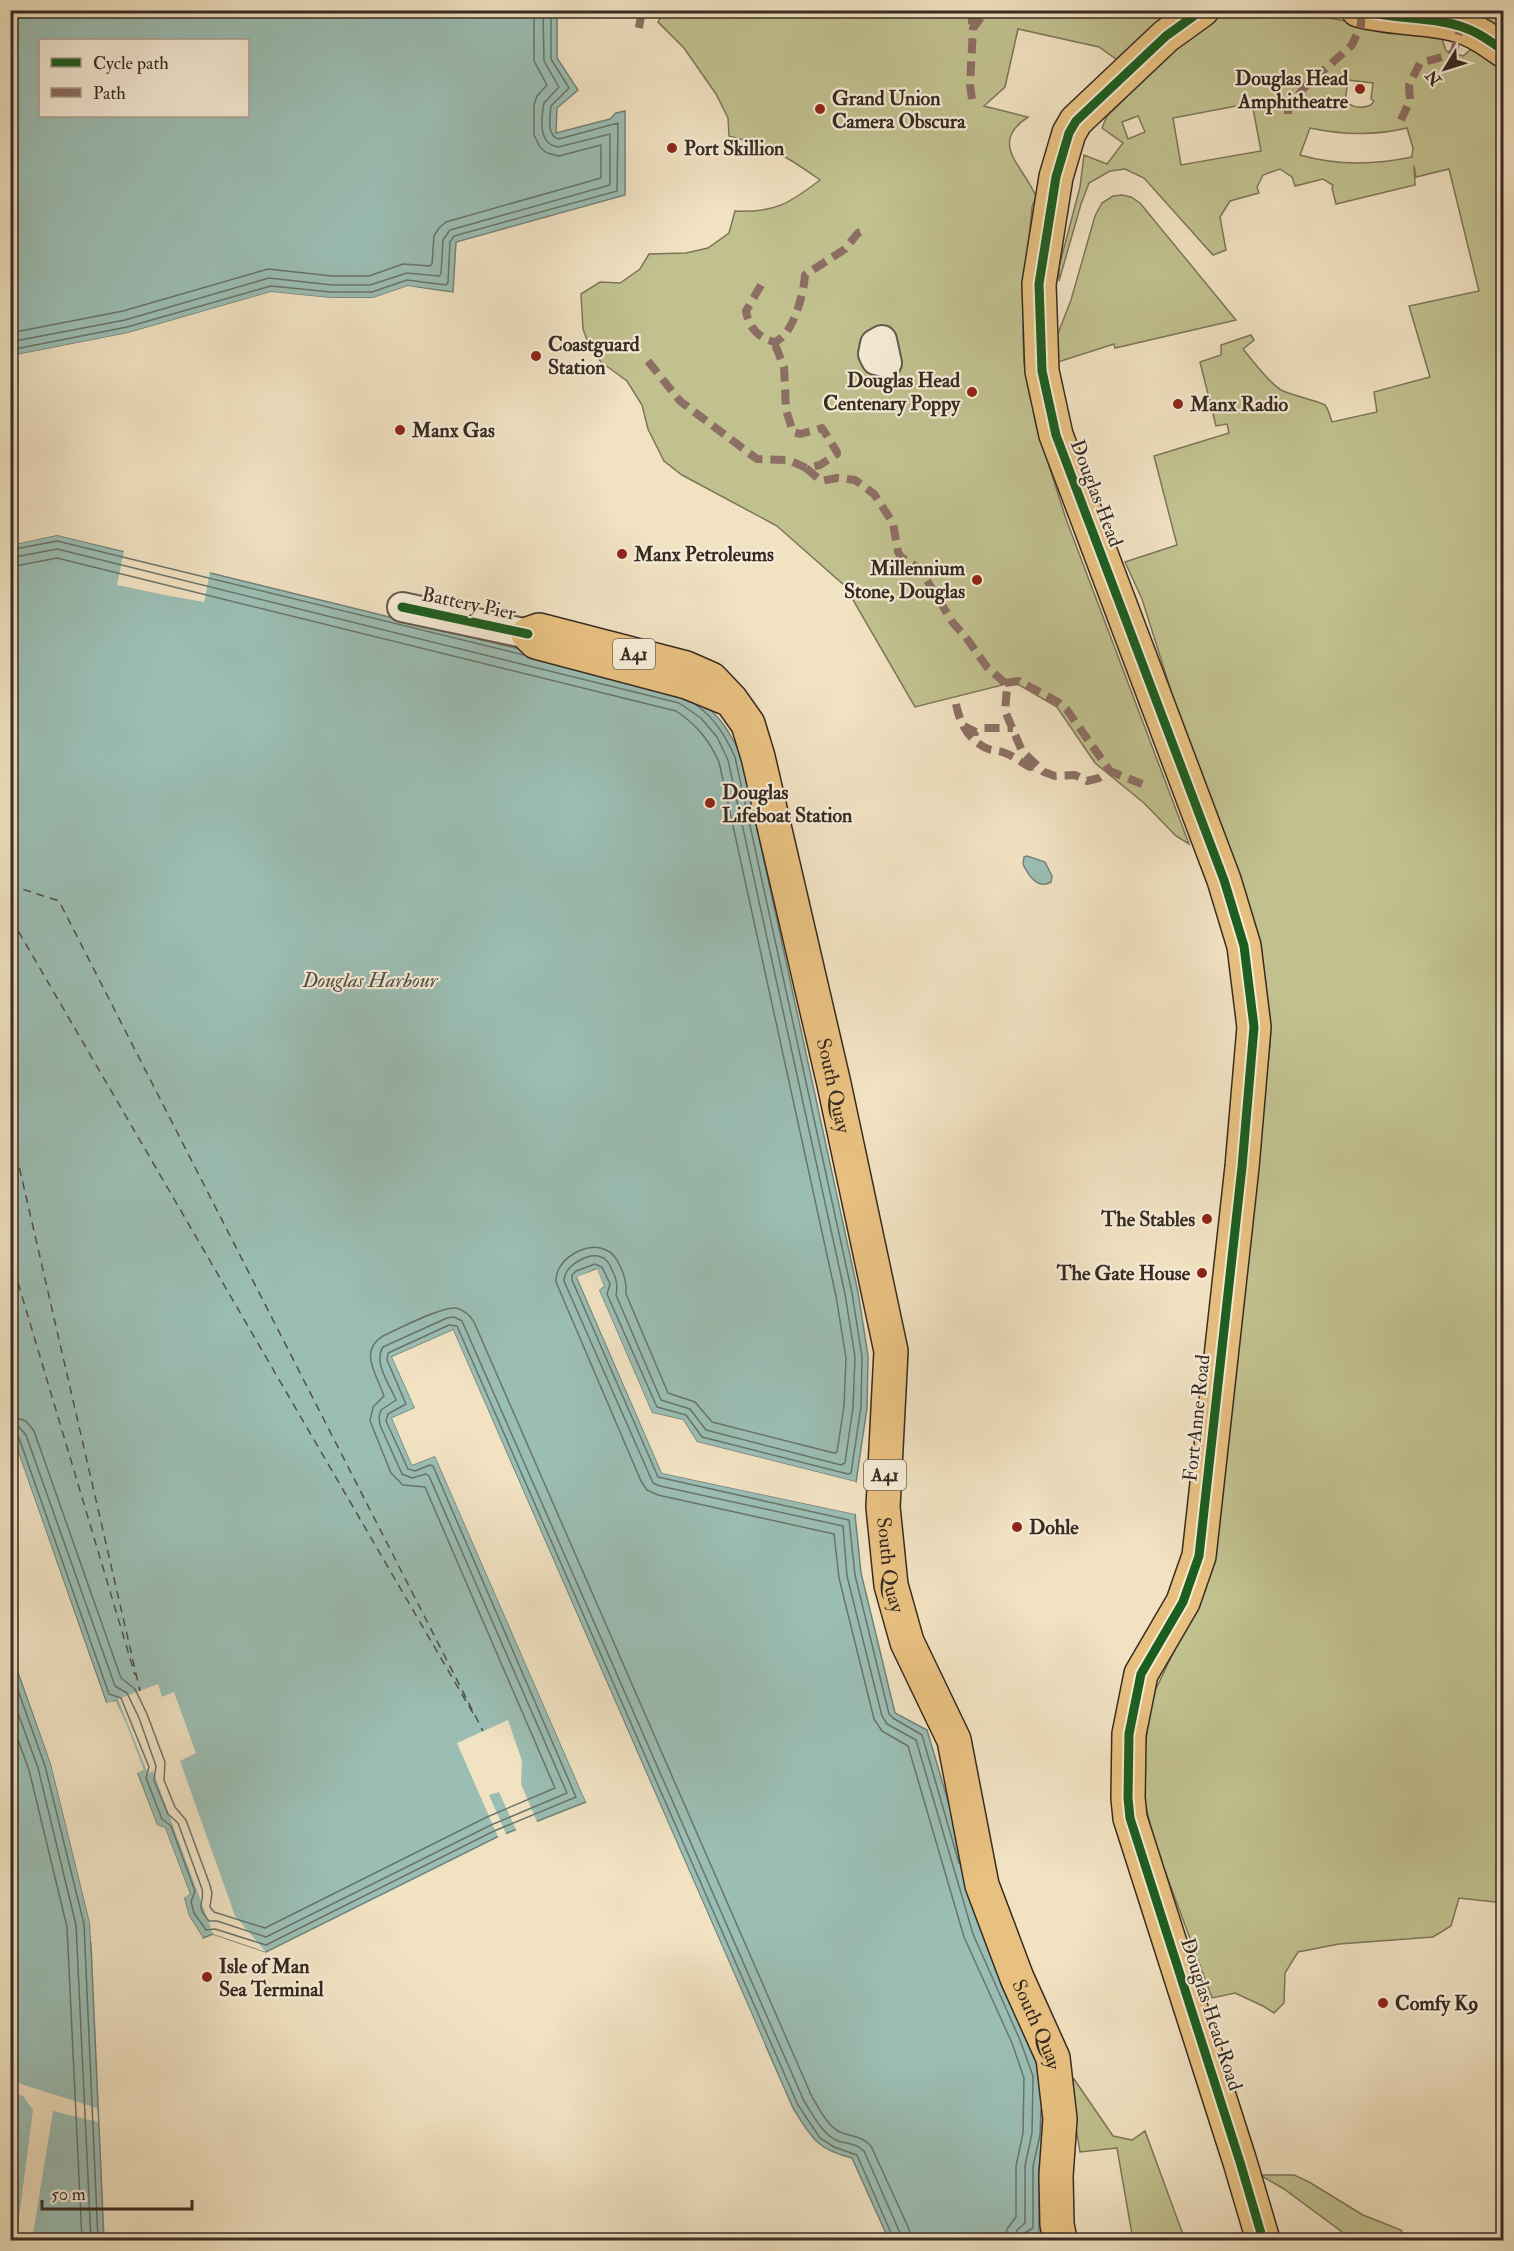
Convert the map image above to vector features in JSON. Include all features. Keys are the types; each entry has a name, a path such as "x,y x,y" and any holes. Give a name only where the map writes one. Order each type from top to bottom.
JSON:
{"main road":[{"name":"Douglas Head","path":"1202,10 1166,36 1076,121 1069,133 1056,177 1038,284 1042,370 1056,435 1224,880 1244,946 1254,1027"},
{"path":"1358,10 1377,16 1461,26 1490,41 1503,51"},
{"name":"Battery Pier","path":"528,634 539,630 686,668 711,679 731,700"},
{"name":"South Quay","path":"731,700 748,724 758,757 834,1084 891,1351 883,1507 891,1585 907,1642 954,1740 982,1885 1017,1978 1053,2058 1060,2120 1056,2176 1057,2224 1060,2241"},
{"name":"Fort Anne Road","path":"1128,1798 1129,1734 1141,1674 1183,1602 1199,1556 1254,1027"},
{"name":"Douglas Head Road","path":"1128,1798 1130,1818 1237,2151 1263,2241"}],"street":[{"name":"Battery Pier","path":"402,607 528,634"}],"green space":[{"path":"664,11 1177,11 1127,67 1099,47 1018,29 1005,87 984,106 1028,117 1016,127 1010,137 1010,146 1018,166 1036,197 1032,207 1023,332 1024,362 1036,425 1066,519 1189,844 1176,836 1144,803 1095,763 1057,707 1014,682 915,707 845,586 777,526 682,475 664,461 648,429 642,405 627,381 601,362 590,348 583,329 581,294 600,282 620,283 640,269 649,254 686,253 708,248 729,233 735,211 761,210 781,205 800,195 820,180 777,153 729,136 728,118 716,94 684,48 658,22"},
{"path":"1246,11 1291,11 1442,39 1446,51 1463,56 1475,46 1503,62 1503,1903 1459,1898 1451,1926 1433,1937 1339,1944 1298,1952 1285,1973 1284,2003 1274,2013 1235,1993 1212,1998 1155,1844 1140,1783 1152,1697 1189,1620 1210,1568 1231,1419 1270,1044 1265,977 1246,901 1190,751 1142,599 1125,562 1177,545 1154,456 1229,433 1227,424 1216,426 1200,362 1221,355 1221,345 1251,335 1254,340 1243,349 1266,376 1281,390 1325,405 1332,422 1377,412 1374,392 1430,377 1409,306 1479,291 1449,169 1416,177 1414,166 1415,185 1336,204 1333,185 1323,179 1295,186 1292,177 1280,169 1263,175 1257,187 1259,193 1230,201 1220,217 1226,250 1213,255 1144,178 1125,169 1110,171 1089,183 1059,281 1059,267 1080,187 1084,155 1107,164 1123,143 1102,128 1107,116 1187,38 1217,18","holes":["1348,80 1373,83 1371,99 1374,101 1371,105 1357,107 1345,101","1252,103 1261,151 1181,165 1173,118","1138,116 1145,132 1128,139 1122,122","1310,128 1358,134 1407,128 1413,148 1412,157 1370,163 1342,163 1300,155"]},
{"path":"1469,11 1503,11 1503,30"},
{"path":"1113,196 1131,197 1140,203 1236,320 1115,348 1114,344 1055,363 1057,336 1071,300 1095,216 1102,203"},
{"path":"1074,2079 1113,2136 1132,2140 1145,2131 1185,2240 1133,2240 1117,2148 1080,2152 1068,2082"},
{"path":"1260,2175 1294,2175 1363,2215 1401,2230 1406,2240 1344,2240 1342,2232 1284,2189"}],"water":[{"path":"11,11 557,11 557,58 578,90 557,108 556,133 610,119 616,113 625,111 625,195 456,242 453,292 408,286 373,298 331,298 271,292 128,333 11,356"},
{"name":"Douglas Harbour","path":"57,535 685,690 712,711 730,734 741,755 858,1292 868,1356 867,1408 856,1482 697,1442 683,1420 652,1413 599,1290 604,1286 596,1269 577,1278 662,1473 855,1514 861,1573 895,1713 927,1730 986,1930 1047,2074 1046,2135 1039,2167 1039,2234 1020,2240 889,2240 852,2158 830,2151 816,2141 805,2127 793,2108 453,1330 392,1357 415,1408 392,1418 412,1465 435,1456 586,1802 497,1837 266,1952 213,1934 203,1938 189,1916 184,1897 190,1894 165,1828 157,1825 137,1772 143,1770 116,1701 107,1704 11,1432 10,545"},
{"path":"1024,857 1045,862 1052,876 1051,882 1038,883 1031,877 1023,864"},
{"path":"10,1650 51,1764 90,1923 104,2240 11,2240"}],"pier":[{"path":"408,286 456,294 408,289 373,301 331,301 272,295 129,336 10,359 11,356 128,333 271,292 331,298 373,298"},
{"path":"57,532 401,615 400,618 210,572 204,602 170,596 117,585 124,551 57,535 10,545 10,542"},
{"path":"597,1269 604,1286 599,1290 652,1413 683,1420 697,1442 856,1482 856,1485 696,1444 681,1423 650,1415 596,1291 601,1285 595,1273 581,1279 665,1470 855,1511 855,1514 662,1473 577,1277"},
{"path":"453,1330 765,2045 762,2046 451,1334 396,1358 418,1408 396,1420 414,1462 434,1453 438,1454 588,1800 586,1802 435,1456 412,1465 392,1418 415,1408 392,1357"},
{"path":"11,1432 106,1703 116,1701 126,1723 144,1770 137,1773 157,1825 165,1828 190,1894 184,1898 189,1916 203,1938 200,1938 186,1917 181,1897 186,1893 163,1830 155,1826 134,1773 140,1768 124,1724 114,1704 107,1707 104,1705 10,1441"},
{"path":"10,1647 13,1649 54,1763 93,1922 94,1942 91,1942 90,1923 51,1764"},
{"path":"158,1684 162,1697 174,1692 196,1753 180,1761 235,1916 266,1952 213,1934 153,1771 148,1774 118,1699"},
{"path":"508,1720 522,1761 521,1784 538,1824 517,1832 499,1792 489,1795 507,1836 499,1839 457,1743"},
{"path":"11,2081 97,2108 98,2122 53,2111 32,2240 16,2240 33,2110 23,2096 11,2092"}],"ferry route":[{"path":"10,885 59,901 483,1731"},
{"path":"10,921 13,922 474,1715"},
{"path":"10,1127 140,1691"},
{"path":"10,1256 135,1675"}],"marked path":[{"path":"639,28 642,10"},
{"path":"968,10 971,14 973,28"},
{"path":"972,99 970,85 973,28 987,10"},
{"path":"1288,114 1288,107 1305,87 1352,45 1361,25 1361,11"},
{"path":"1401,120 1410,100 1409,85 1420,63 1450,55 1454,51 1461,26"},
{"path":"761,285 746,311 755,331 774,342 787,332 792,323 800,302 805,275 845,249 858,233 865,230"},
{"path":"648,361 680,401 757,459 789,460 806,468 820,465 837,452 822,428 800,434 793,432 786,410 784,367 774,342"},
{"path":"806,468 821,481 837,478 855,480 874,494 893,523 901,557 920,569 953,623 987,667 1005,683 1007,688 1005,711 1022,751 1044,772 1055,776 1075,775 1087,781 1099,778 1110,771 1147,786"},
{"path":"1005,683 1019,681 1058,702 1067,710 1110,771"},
{"path":"956,704 963,726 977,743 991,750 1008,754 1030,767 1034,766"},
{"path":"964,726 976,732 983,728 1013,728"}],"cycle path":[{"path":"1202,10 1166,36 1076,121 1069,133 1056,177 1039,284 1042,371 1056,435 1224,880 1244,946 1254,1027 1242,1167 1199,1556 1183,1602 1141,1674 1129,1734 1128,1798 1130,1818 1263,2240"},
{"path":"1358,10 1456,25 1478,33 1504,51"},
{"path":"402,607 528,634"}],"place":[{"name":"Douglas Head Amphitheatre","path":"1360,89"},
{"name":"Grand Union Camera Obscura","path":"820,109"},
{"name":"Port Skillion","path":"672,148"},
{"name":"Coastguard Station","path":"536,356"},
{"name":"Douglas Head Centenary Poppy","path":"972,392"},
{"name":"Manx Radio","path":"1178,404"},
{"name":"Manx Gas","path":"400,430"},
{"name":"Manx Petroleums","path":"622,554"},
{"name":"Millennium Stone, Douglas","path":"977,580"},
{"name":"Douglas Lifeboat Station","path":"710,803"},
{"name":"The Stables","path":"1207,1219"},
{"name":"The Gate House","path":"1202,1273"},
{"name":"Dohle","path":"1017,1527"},
{"name":"Isle of Man Sea Terminal","path":"207,1977"},
{"name":"Comfy K9","path":"1383,2003"}]}
